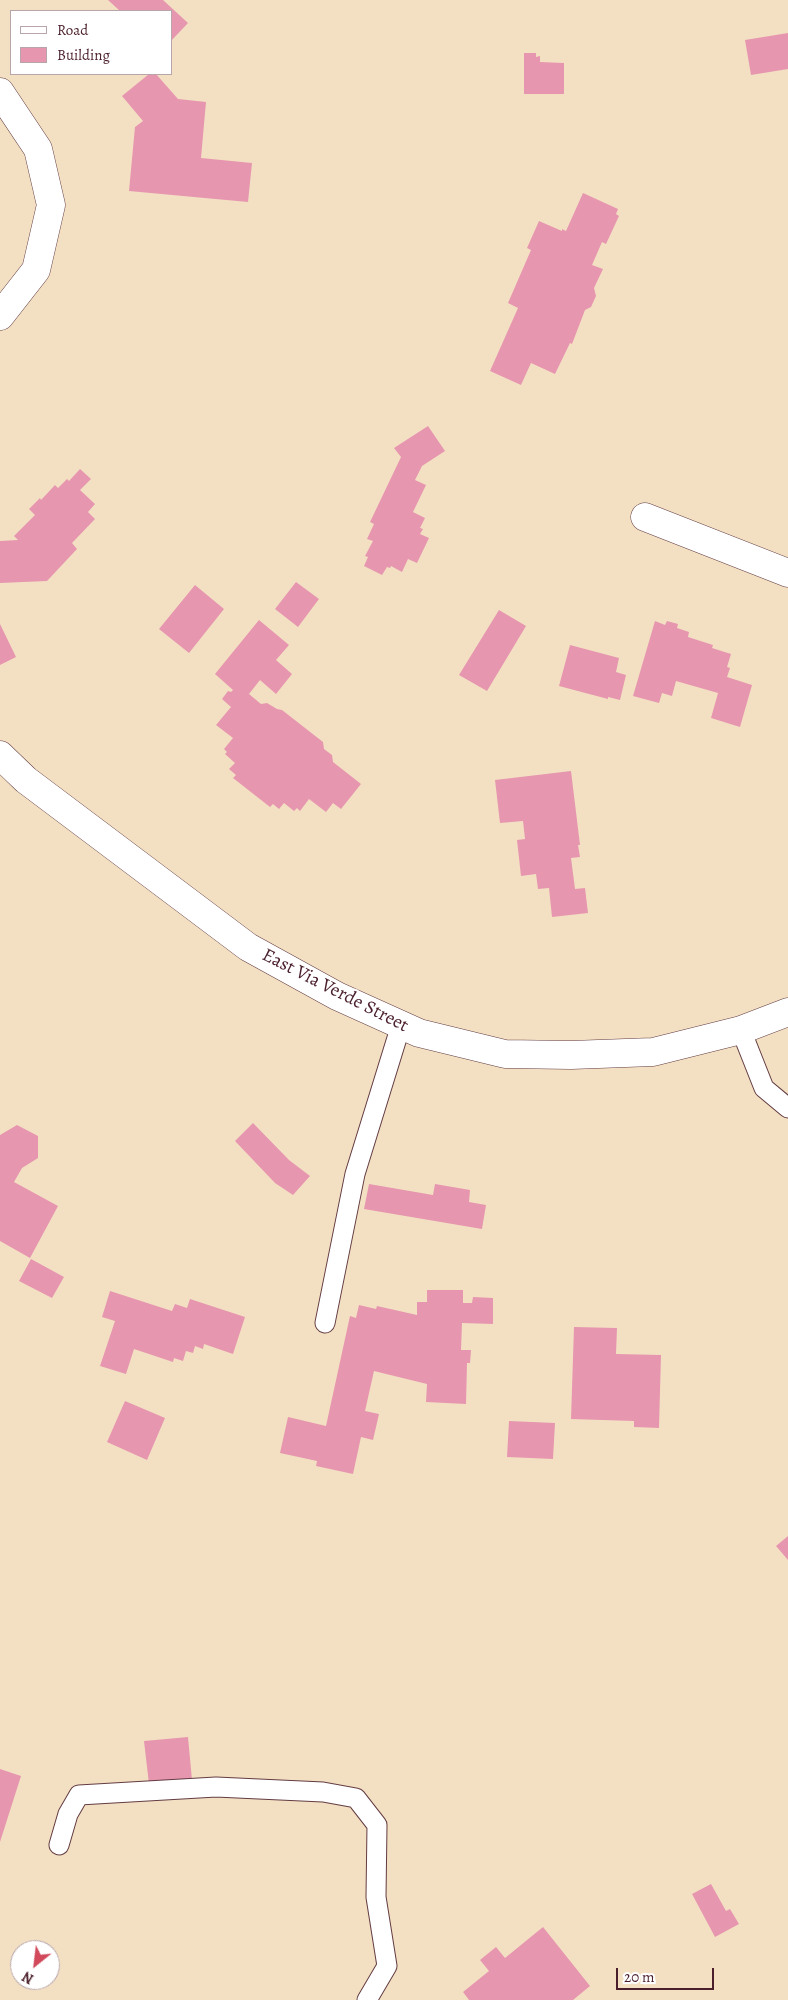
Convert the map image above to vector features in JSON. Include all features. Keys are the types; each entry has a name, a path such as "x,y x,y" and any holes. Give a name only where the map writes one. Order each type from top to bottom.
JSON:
{"street":[{"path":"0,92 38,149 51,205 36,270 0,316"},
{"path":"645,517 788,573"},
{"name":"East Via Verde Street","path":"0,755 26,780 248,947 337,996 419,1033 505,1054 571,1055 653,1052 741,1030 788,1012"}],"lane":[{"path":"324,1323 355,1174 401,1025"},
{"path":"741,1030 764,1088 788,1108"},
{"path":"59,1845 68,1814 79,1795 216,1786 323,1792 356,1798 377,1825 376,1897 387,1966 367,2000"}],"building":[{"path":"108,0 163,0 188,23 172,40 172,10 119,10"},
{"path":"788,33 788,69 751,75 745,40"},
{"path":"524,53 536,53 536,57 540,56 540,62 564,63 564,94 524,94"},
{"path":"148,75 157,75 178,99 206,102 201,158 252,163 248,202 129,191 135,127 143,121 122,96"},
{"path":"583,193 618,209 616,214 619,216 606,244 602,242 592,265 603,269 594,288 596,296 591,307 585,310 572,344 570,343 555,374 531,363 521,385 490,371 518,308 508,303 531,250 527,248 539,221 566,231"},
{"path":"428,426 445,451 422,466 415,480 426,485 413,512 425,518 420,528 423,529 420,534 429,538 417,563 408,559 402,572 391,566 390,568 387,567 382,575 364,566 368,557 365,556 373,541 367,539 374,524 370,522 401,457 394,448"},
{"path":"80,469 91,479 80,490 95,504 88,512 95,519 72,543 77,549 47,581 0,583 0,541 18,540 14,536 35,515 29,509 40,498 41,500 55,485 58,488 67,479 69,481"},
{"path":"296,582 319,599 298,627 275,609"},
{"path":"195,585 224,609 189,653 159,629"},
{"path":"499,610 526,626 487,691 459,675"},
{"path":"259,620 289,645 276,660 292,674 276,694 260,680 249,694 261,704 267,703 282,710 323,742 324,749 332,755 333,762 361,784 341,809 333,803 326,812 309,799 300,811 297,808 294,811 284,803 279,809 273,804 270,807 233,778 236,775 229,769 235,763 225,754 227,752 224,749 233,738 216,725 231,707 222,699 228,691 231,692 233,690 215,674"},
{"path":"655,621 665,625 667,621 678,624 677,628 689,632 688,637 713,645 712,648 731,654 727,667 730,668 727,677 752,685 740,727 711,718 718,693 676,681 672,696 662,693 659,703 633,696"},
{"path":"0,624 16,657 0,665"},
{"path":"570,645 619,658 616,672 626,675 620,700 608,697 608,699 559,686"},
{"path":"571,771 580,857 571,858 575,889 585,888 588,913 552,917 549,888 538,889 536,874 521,876 517,840 525,839 523,821 500,823 495,780"},
{"path":"253,1123 289,1160 310,1176 293,1195 275,1183 235,1141"},
{"path":"17,1125 38,1136 38,1158 22,1168 14,1182 58,1206 30,1258 0,1241 0,1135"},
{"path":"369,1184 433,1195 435,1184 470,1190 469,1202 486,1205 482,1229 364,1209"},
{"path":"31,1259 64,1277 52,1298 19,1281"},
{"path":"427,1290 463,1290 463,1303 472,1303 473,1297 493,1298 493,1324 462,1323 461,1350 471,1350 470,1363 467,1363 466,1404 426,1402 427,1384 374,1371 365,1411 379,1414 373,1440 361,1437 353,1474 316,1466 317,1461 280,1453 288,1417 326,1426 350,1316 356,1318 359,1305 376,1309 377,1306 417,1315 417,1302 427,1302"},
{"path":"110,1291 172,1311 175,1304 187,1308 190,1299 245,1317 233,1354 204,1344 203,1349 195,1346 193,1353 186,1351 183,1361 174,1358 173,1362 134,1349 126,1374 100,1366 115,1321 102,1317"},
{"path":"574,1327 617,1328 616,1354 661,1355 659,1428 634,1427 634,1421 571,1419"},
{"path":"125,1401 165,1418 147,1460 107,1442"},
{"path":"509,1421 555,1423 553,1459 507,1457"},
{"path":"788,1536 788,1560 776,1546"},
{"path":"188,1737 192,1780 149,1784 144,1741"},
{"path":"0,1769 21,1776 0,1842"},
{"path":"711,1884 726,1911 730,1909 739,1924 715,1937 692,1894"},
{"path":"543,1927 590,1986 573,2000 469,2000 463,1992 489,1971 480,1960 496,1947 505,1958"}]}
